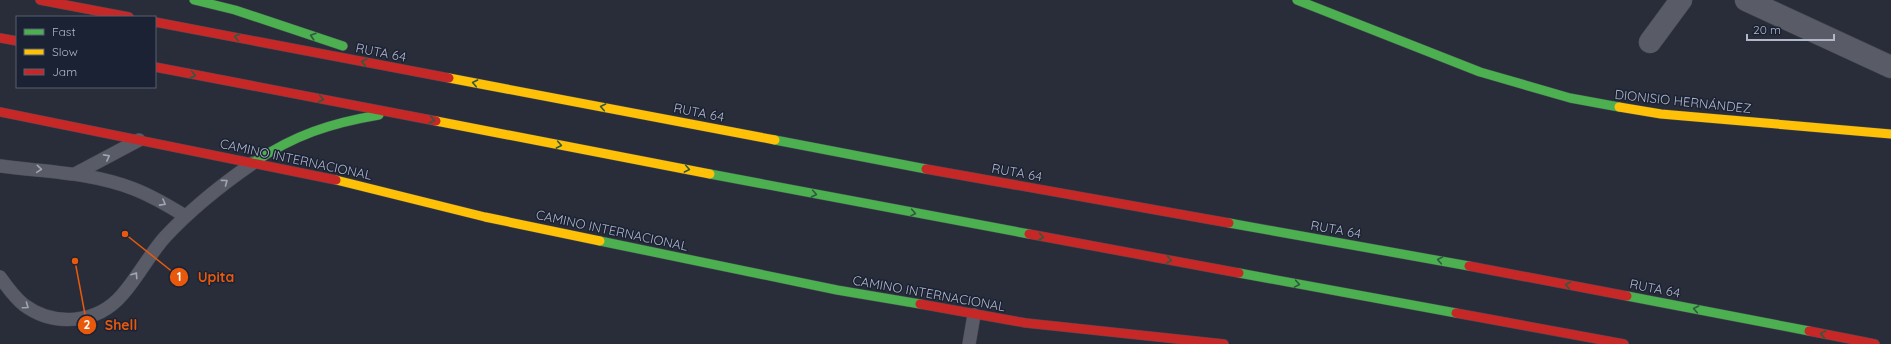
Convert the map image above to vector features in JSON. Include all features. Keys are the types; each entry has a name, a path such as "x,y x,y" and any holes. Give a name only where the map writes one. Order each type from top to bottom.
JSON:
{"main road":[{"path":"40,0 124,16"},
{"path":"194,0 234,10 430,74"},
{"name":"DIONISIO HERNÁNDEZ","path":"1298,0 1480,72 1570,98 1660,114 1891,134"},
{"name":"RUTA 64","path":"156,22 912,166 1434,259 1875,344"},
{"path":"0,38 16,41"},
{"path":"156,68 393,112 875,206 1624,344"},
{"name":"CAMINO INTERNACIONAL","path":"0,112 309,173 485,217 837,290 1026,324 1224,344"},
{"path":"253,163 274,148 296,136 343,121 393,112"}],"street":[{"path":"1650,42 1681,0"},
{"path":"1746,0 1891,67"}],"lane":[{"path":"75,174 139,140"},
{"path":"0,277 12,294 23,304 49,318 64,320 81,319 96,314 110,306 122,295 151,254 185,216 221,185 253,163"},
{"path":"0,166 75,174 105,180 134,189 160,201 185,216"},
{"path":"969,344 974,315"}],"traffic: fast":[{"path":"194,0 235,10 343,46"},
{"path":"1297,0 1480,72 1570,98 1619,107"},
{"path":"253,163 283,145 313,132 329,126 379,115"},
{"path":"775,140 926,169"},
{"path":"710,174 1029,234"},
{"path":"1229,223 1469,266"},
{"path":"600,241 837,290 920,304"},
{"path":"1239,273 1456,313"},
{"path":"1627,296 1809,331"}],"traffic: slow":[{"path":"449,78 775,140"},
{"path":"1619,107 1661,114 1891,134"},
{"path":"436,121 710,174"},
{"path":"336,180 485,217 600,241"}],"traffic: jam":[{"path":"40,0 124,16"},
{"path":"156,22 449,78"},
{"path":"0,38 16,41"},
{"path":"156,67 436,121"},
{"path":"0,112 336,180"},
{"path":"926,169 1229,223"},
{"path":"1029,234 1239,273"},
{"path":"1469,266 1627,296"},
{"path":"920,304 1026,323 1224,344"},
{"path":"1456,313 1624,344"},
{"path":"1809,331 1875,344"}],"place":[{"name":"Upita","path":"125,234"},
{"name":"Shell","path":"75,261"}]}
